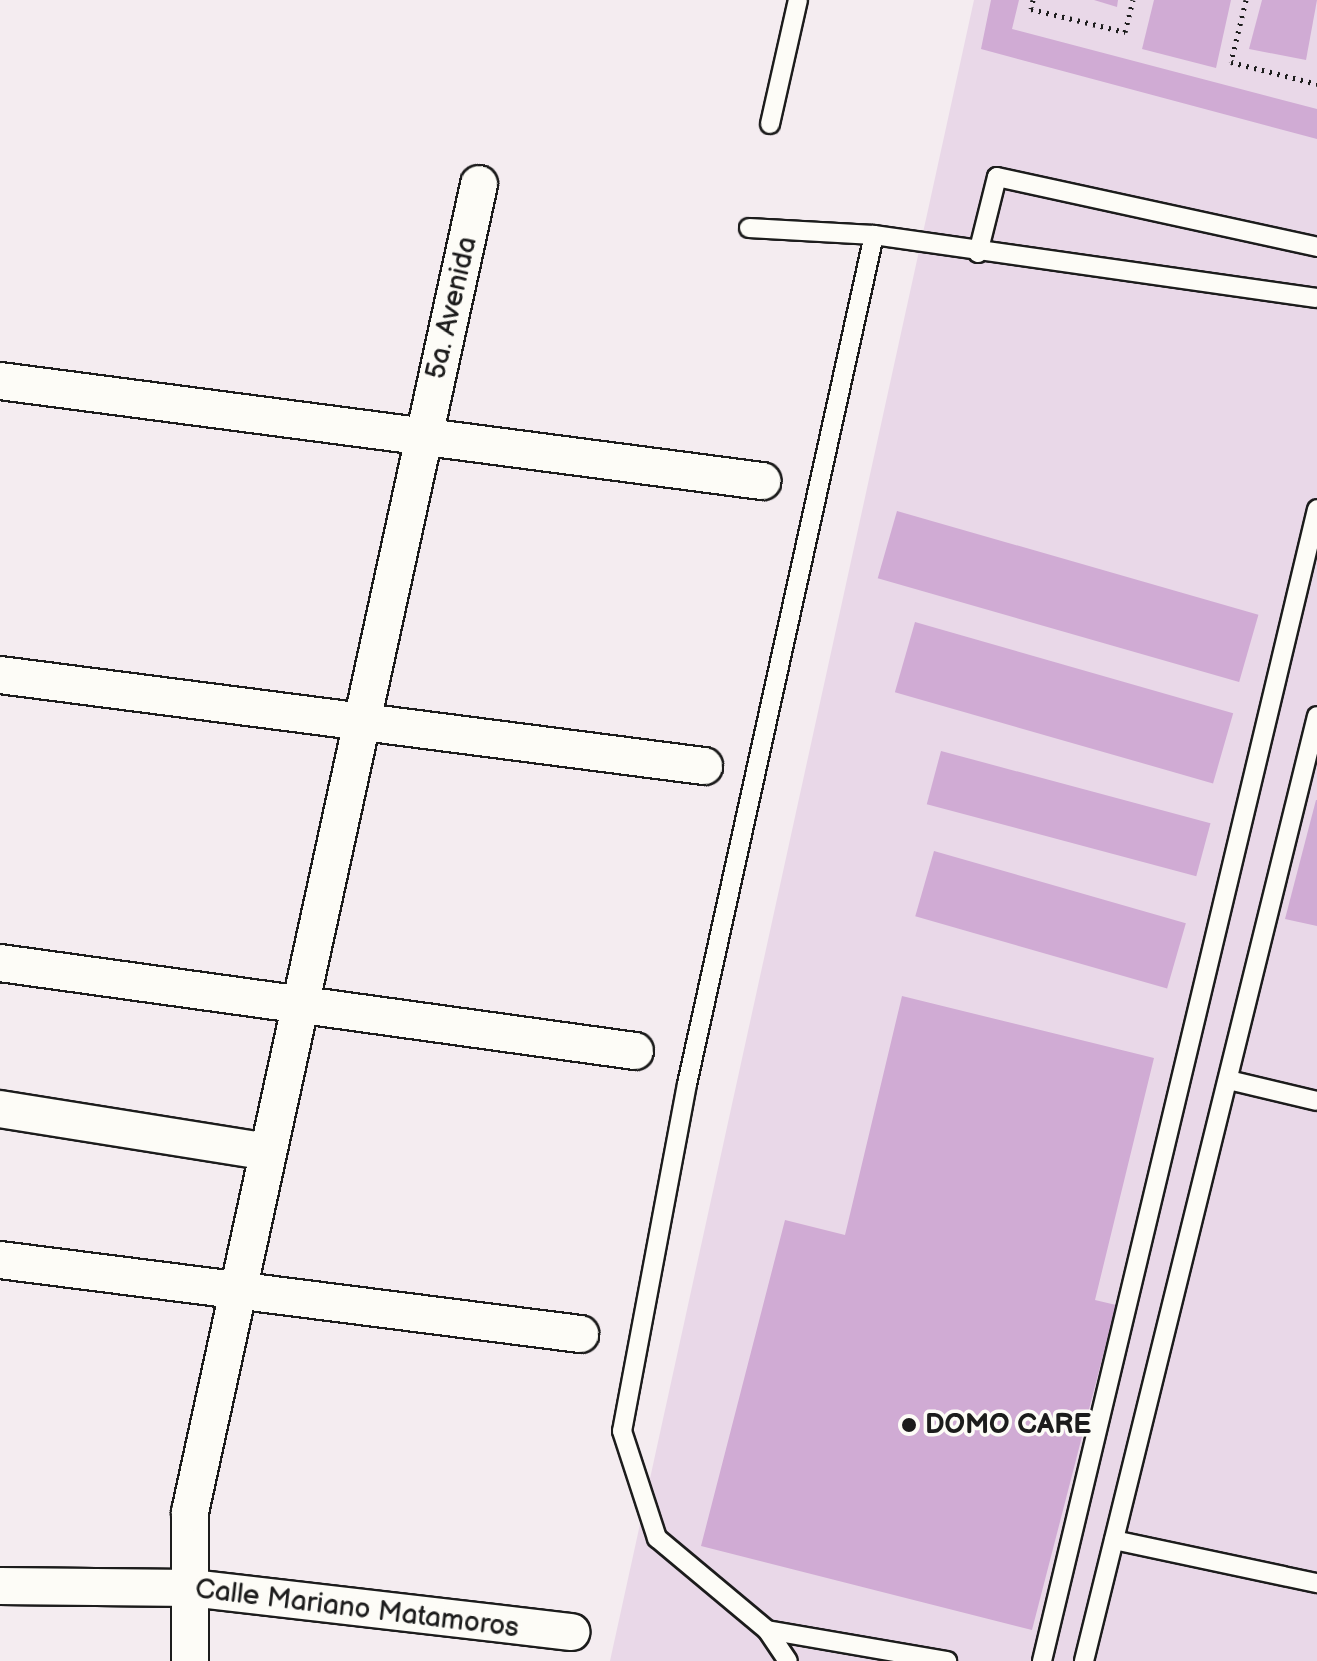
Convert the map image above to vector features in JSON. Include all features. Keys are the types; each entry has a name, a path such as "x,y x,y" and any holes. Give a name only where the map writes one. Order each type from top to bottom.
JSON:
{"street":[{"name":"5a. Avenida","path":"190,1661 190,1512 479,184"},
{"path":"0,381 424,432 762,481"},
{"path":"0,675 360,726 704,766"},
{"path":"0,963 300,1007 635,1051"},
{"path":"0,1109 267,1152"},
{"path":"0,1260 239,1293 580,1334"},
{"name":"Calle Mariano Matamoros","path":"0,1586 191,1588 571,1632"}],"lane":[{"path":"770,124 798,0"},
{"path":"978,253 997,177 1317,247"},
{"path":"749,228 874,235 978,253 1317,298"},
{"path":"788,1661 767,1630 657,1538 622,1431 687,1084 874,235"},
{"path":"1042,1661 1317,509"},
{"path":"1084,1661 1317,716"},
{"path":"1229,1080 1317,1101"},
{"path":"1114,1540 1317,1583"},
{"path":"767,1630 947,1661"}],"path":[{"path":"1033,0 1031,9 1125,32 1133,0"},
{"path":"1246,0 1231,62 1317,84"}],"shaded area":[{"path":"974,0 1317,0 1317,1661 610,1661"}],"building":[{"path":"991,0 1019,0 1012,29 1317,109 1317,139 981,49"},
{"path":"1094,0 1118,0 1117,7"},
{"path":"1154,0 1231,0 1216,68 1142,49"},
{"path":"1262,0 1317,0 1306,60 1249,49"},
{"path":"897,511 1258,615 1239,682 878,578"},
{"path":"915,622 1233,713 1213,783 895,692"},
{"path":"941,751 1210,823 1196,876 927,804"},
{"path":"1317,800 1317,926 1285,919"},
{"path":"934,851 1186,923 1167,989 915,916"},
{"name":"DOMO CARE","path":"902,996 1154,1058 1095,1300 1116,1305 1032,1630 701,1546 785,1220 845,1235"}],"place":[{"name":"DOMO CARE","path":"909,1425"}]}
